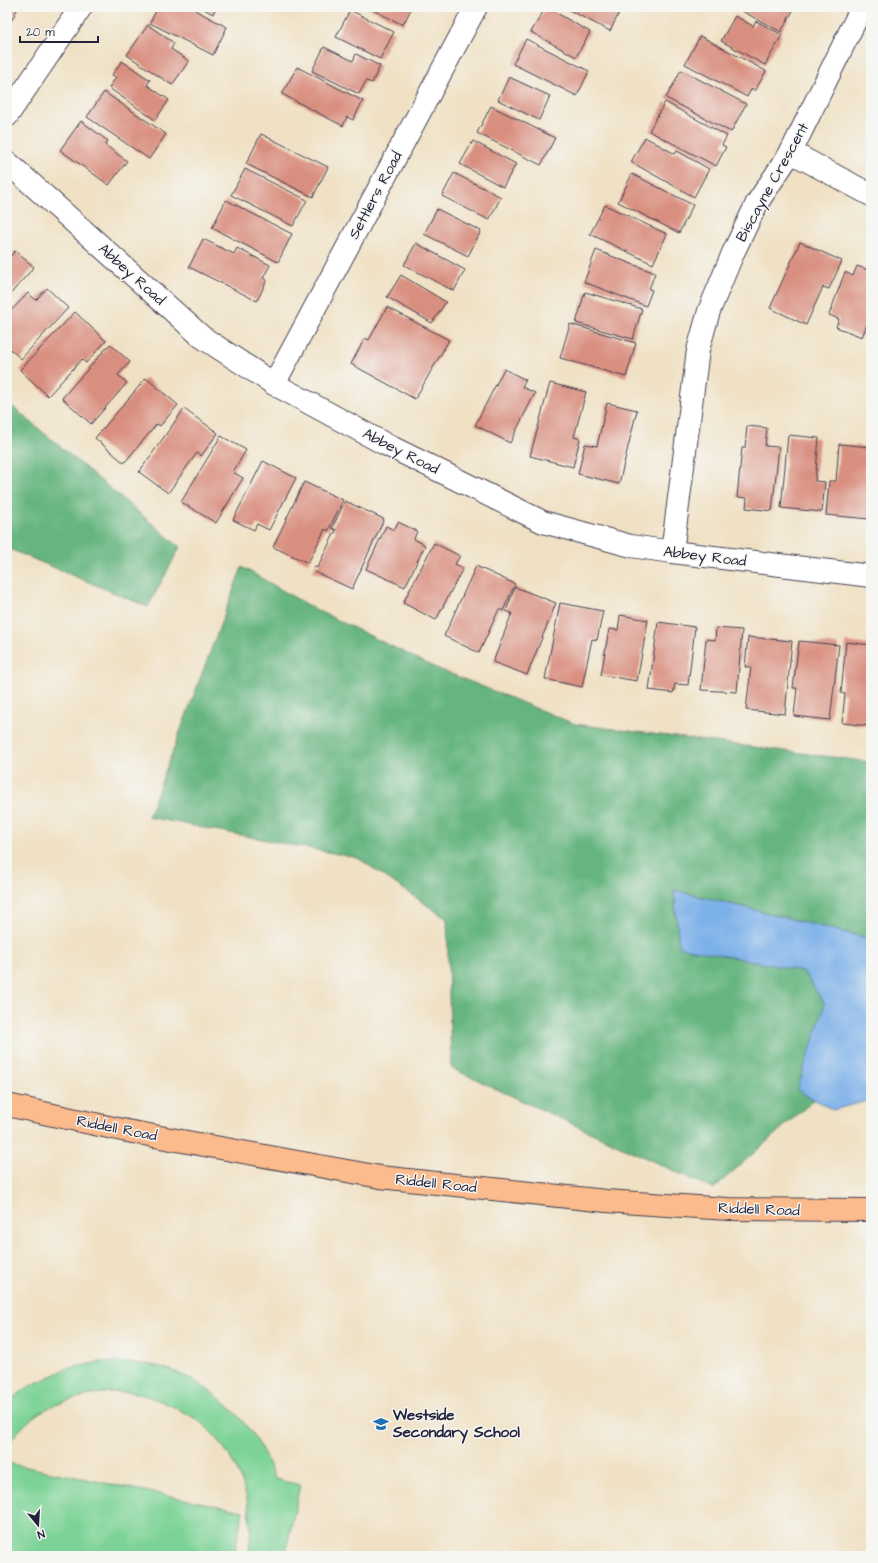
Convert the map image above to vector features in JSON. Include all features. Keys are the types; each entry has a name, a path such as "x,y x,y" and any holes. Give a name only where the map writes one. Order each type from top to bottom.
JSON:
{"main road":[{"name":"Riddell Road","path":"7,1105 127,1131 380,1177 606,1201 728,1209 871,1210"}],"street":[{"path":"7,116 81,7"},
{"name":"Settlers Road","path":"274,384 476,7"},
{"name":"Biscayne Crescent","path":"672,552 698,350 710,311 733,253 757,203 791,152 862,7"},
{"path":"791,152 871,195"},
{"name":"Abbey Road","path":"7,162 202,337 274,384 385,444 543,522 631,546 871,576"}],"green space":[{"path":"7,402 180,547 148,607 7,548"},
{"path":"242,567 311,607 434,667 575,724 871,762 871,939 674,890 679,946 803,971 825,1004 798,1090 814,1100 713,1189 451,1068 447,919 358,858 148,817"},
{"path":"100,1362 146,1364 173,1371 199,1384 235,1412 254,1436 275,1479 300,1485 285,1556 248,1556 250,1521 248,1504 244,1487 229,1455 219,1441 198,1420 176,1408 150,1397 130,1392 114,1392 89,1395 64,1402 41,1412 32,1418 7,1445 7,1402 30,1386 66,1369"},
{"path":"7,1463 243,1511 234,1556 7,1556"}],"water":[{"path":"674,890 871,939 871,1100 833,1110 797,1090 825,1004 803,971 679,947"}],"building":[{"path":"7,7 18,8 7,29"},
{"path":"158,7 189,7 227,27 213,55 150,23"},
{"path":"200,7 216,7 213,14"},
{"path":"367,7 412,7 403,25"},
{"path":"546,7 590,32 576,57 531,32"},
{"path":"563,7 622,7 610,31"},
{"path":"741,7 795,7 781,32 740,10"},
{"path":"350,10 394,32 380,59 336,37"},
{"path":"735,16 753,26 756,21 782,35 765,65 721,41"},
{"path":"148,25 174,43 171,49 189,61 172,85 127,55"},
{"path":"700,36 766,71 755,91 752,88 747,97 685,64"},
{"path":"526,39 589,71 577,96 513,64"},
{"path":"324,47 353,61 356,54 380,66 372,83 366,81 359,94 312,71"},
{"path":"122,61 150,80 147,85 169,100 155,120 109,88 116,77 112,75"},
{"path":"297,67 363,101 353,120 347,117 343,126 282,94"},
{"path":"681,70 746,104 731,132 666,98"},
{"path":"509,77 550,96 539,120 498,100"},
{"path":"104,92 166,134 149,159 87,117"},
{"path":"665,102 727,136 722,145 726,147 716,166 649,131"},
{"path":"491,106 555,138 541,165 477,133"},
{"path":"81,121 108,141 105,145 127,161 109,185 60,150"},
{"path":"261,134 328,167 313,197 246,164"},
{"path":"645,137 675,154 677,151 709,169 694,197 631,162"},
{"path":"473,141 516,164 503,187 460,164"},
{"path":"245,169 307,200 293,226 231,195"},
{"path":"454,173 501,197 489,220 442,196"},
{"path":"632,174 693,205 679,233 618,202"},
{"path":"226,200 292,234 278,262 212,228"},
{"path":"605,205 667,234 653,264 590,234"},
{"path":"437,209 481,231 468,256 424,234"},
{"path":"203,239 234,254 237,248 270,265 263,278 267,280 257,301 189,267"},
{"path":"800,242 842,261 829,289 823,287 806,325 770,308"},
{"path":"416,243 465,270 454,291 404,265"},
{"path":"596,250 655,273 649,289 652,290 646,306 584,282"},
{"path":"15,251 34,267 7,298 7,258 8,259"},
{"path":"857,266 871,271 871,315 862,337 836,327 839,319 829,315 845,272 853,276"},
{"path":"401,275 446,302 432,323 387,297"},
{"path":"47,288 68,308 21,359 7,346 7,315 28,293 36,300"},
{"path":"585,292 642,309 633,339 576,323"},
{"path":"387,307 449,340 415,399 351,364 365,338 369,340"},
{"path":"75,312 106,341 86,363 82,359 48,396 20,370"},
{"path":"570,324 636,343 626,377 560,358"},
{"path":"110,344 130,362 118,375 127,383 91,424 62,398"},
{"path":"504,369 526,380 522,387 535,393 510,443 475,425"},
{"path":"146,378 178,405 160,426 157,424 124,463 95,438"},
{"path":"550,383 586,392 574,437 580,439 573,467 530,456"},
{"path":"607,403 637,410 619,484 578,474 585,444 597,446"},
{"path":"184,409 218,433 201,456 197,453 168,493 139,472"},
{"path":"747,426 767,428 765,446 779,447 772,511 746,508 747,498 737,497 742,448 745,448"},
{"path":"788,435 819,438 815,481 825,482 822,512 781,508"},
{"path":"221,436 246,450 233,472 243,478 216,523 181,502"},
{"path":"839,444 871,447 870,519 826,515 829,481 836,481"},
{"path":"263,461 296,478 269,530 257,524 254,530 233,520"},
{"path":"304,482 343,500 328,531 325,529 308,563 273,547"},
{"path":"345,501 384,519 352,589 313,571 315,566 317,568 336,530 332,528"},
{"path":"398,522 417,531 414,539 425,545 405,587 366,569 386,526 394,530"},
{"path":"434,543 460,556 455,564 463,568 436,620 403,603"},
{"path":"476,566 515,584 503,611 499,609 479,653 444,636"},
{"path":"515,587 556,603 527,675 493,662 512,613 506,611"},
{"path":"560,603 603,611 597,640 592,639 582,687 545,679"},
{"path":"620,615 648,620 637,681 601,675 609,629 618,630"},
{"path":"658,622 695,627 688,685 675,684 673,693 649,690"},
{"path":"716,628 742,630 737,692 701,690 706,639 715,640"},
{"path":"748,637 792,641 785,714 746,710 751,667 745,667"},
{"path":"799,641 839,645 830,720 794,716 797,688 793,688"},
{"path":"846,642 871,645 871,726 842,723 845,694 841,693"}],"place":[{"name":"Westside Secondary School","path":"381,1424"}]}
